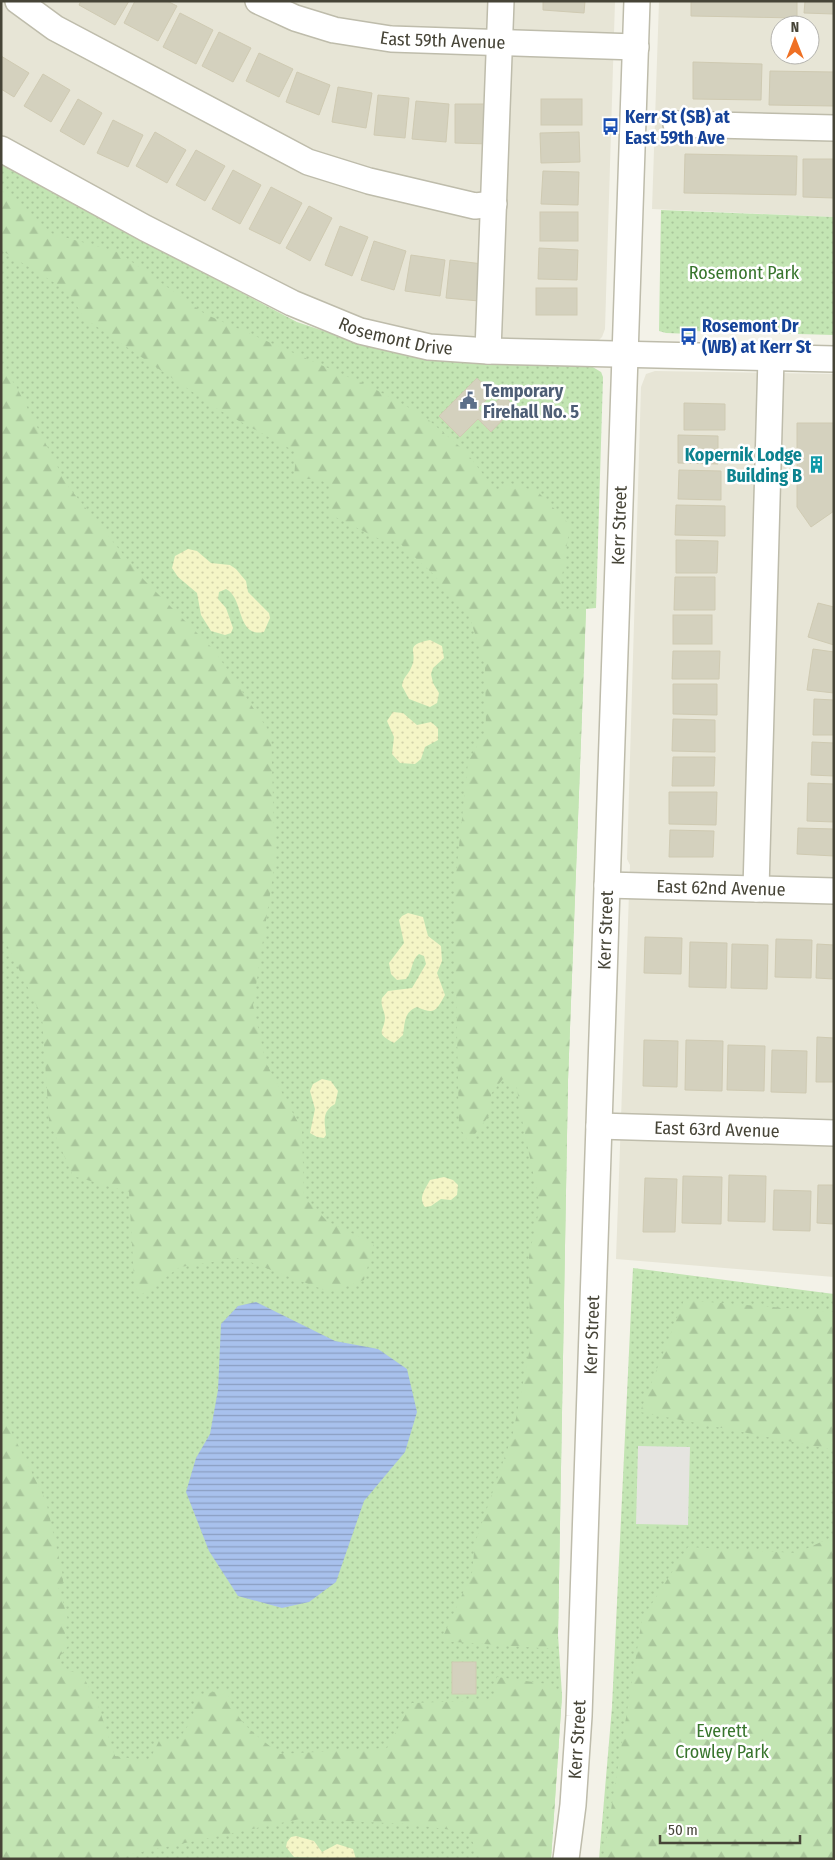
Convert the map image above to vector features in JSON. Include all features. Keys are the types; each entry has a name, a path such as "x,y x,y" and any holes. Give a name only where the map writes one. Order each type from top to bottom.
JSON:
{"street":[{"path":"18,1 55,28 308,162 369,181 474,206 494,204"},
{"name":"East 59th Avenue","path":"258,1 295,18 334,30 391,39 636,47"},
{"path":"488,351 501,1"},
{"name":"Kerr Street","path":"566,1859 573,1805 579,1716 586,1461 637,1"},
{"path":"676,124 834,128"},
{"name":"Rosemont Drive","path":"1,149 145,228 322,316 360,330 429,347 488,351 834,359"},
{"path":"756,889 771,358"},
{"name":"East 62nd Avenue","path":"607,885 834,892"},
{"name":"East 63rd Avenue","path":"599,1126 834,1133"}],"shaded area":[{"path":"1,1 615,1 605,329 602,337 597,342 589,344 431,336 358,318 308,300 1,137"},
{"path":"659,1 834,1 834,217 652,209"},
{"path":"655,371 834,374 834,1277 616,1259 630,865 627,859 641,387 646,374"},
{"path":"638,1446 690,1447 688,1525 636,1524"}],"green space":[{"path":"1,163 51,192 297,322 369,346 419,356 473,363 591,366 601,372 603,377 596,608 586,609 568,1080 558,1635 562,1695 551,1859 1,1859"},
{"path":"1,190 53,234 118,252 205,314 371,387 424,416 466,452 496,491 510,483 538,492 570,525 559,596 561,611 586,609 568,1080 558,1635 555,1649 441,1641 472,1573 475,1543 513,1433 530,1348 529,1256 540,1206 517,1088 503,1079 491,1094 491,1113 469,1142 459,1127 454,893 468,762 486,730 485,666 469,615 432,573 396,540 377,538 329,514 331,488 320,479 294,479 296,452 219,410 84,318 68,291 1,250"},
{"name":"Rosemont Park","path":"661,210 834,217 834,335 694,331 693,334 659,331"},
{"path":"1,365 16,386 67,485 144,580 214,650 271,734 275,862 253,1005 266,1063 302,1130 304,1197 327,1221 374,1244 364,1280 330,1292 239,1258 180,1267 138,1297 134,1278 129,1192 73,1176 49,1121 42,1017 1,932"},
{"name":"Everett Crowley Park","path":"633,1268 834,1294 834,1859 599,1859 612,1707"},
{"path":"684,1300 834,1312 834,1450 640,1412"},
{"path":"1,1411 46,1501 63,1576 63,1583 58,1589 58,1594 62,1598 68,1620 63,1625 68,1646 60,1656 60,1669 82,1674 98,1705 115,1756 149,1761 159,1741 179,1739 193,1718 195,1696 227,1689 234,1710 240,1719 254,1734 280,1754 387,1748 412,1703 494,1700 497,1677 547,1684 562,1695 551,1859 482,1859 467,1832 408,1824 300,1819 108,1859 1,1859"},
{"path":"834,1536 834,1859 603,1859 642,1619 688,1547 797,1553"}],"sand":[{"path":"188,549 197,551 211,563 230,565 236,569 246,581 248,592 269,613 270,618 264,632 255,632 249,629 244,623 232,593 226,589 219,592 218,599 226,608 233,628 231,633 225,635 211,631 201,615 197,593 178,577 172,568 175,556"},
{"path":"430,640 442,646 444,658 433,668 431,674 433,683 439,693 437,703 430,707 409,699 402,686 403,680 413,662 414,647 421,642"},
{"path":"393,712 403,713 417,725 431,722 438,728 438,740 425,747 421,759 415,764 400,763 392,754 394,737 387,721"},
{"path":"408,913 423,917 428,936 441,946 442,961 437,973 445,995 434,1010 428,1011 417,1007 413,1009 407,1015 403,1035 394,1043 382,1034 385,1018 382,998 388,991 412,988 426,964 424,956 419,954 416,956 406,979 397,980 391,974 389,963 404,943 399,920"},
{"path":"322,1079 331,1081 338,1091 335,1104 326,1114 326,1135 324,1138 310,1133 315,1109 310,1091 313,1084"},
{"path":"444,1177 453,1180 458,1185 457,1195 451,1200 441,1199 431,1206 425,1207 422,1197 430,1180"},
{"path":"296,1836 314,1841 322,1852 337,1844 353,1849 356,1859 294,1857 286,1847 291,1837"}],"water":[{"path":"256,1302 335,1341 378,1349 407,1369 417,1412 405,1452 364,1501 336,1582 309,1602 282,1608 238,1596 209,1551 186,1492 196,1458 210,1434 218,1390 221,1324 238,1306"}],"building":[{"path":"81,1 129,1 115,25 79,5"},
{"path":"135,1 167,1 177,6 158,41 124,23"},
{"path":"543,1 585,1 584,13 543,10"},
{"path":"691,1 797,1 797,15 770,15 770,17 691,16"},
{"path":"805,1 834,1 834,14 804,13"},
{"path":"180,13 213,30 196,64 163,47"},
{"path":"219,32 251,48 233,82 202,66"},
{"path":"259,53 293,69 279,97 246,81"},
{"path":"1,56 29,73 14,97 1,89"},
{"path":"693,62 762,64 761,100 693,99"},
{"path":"770,71 834,72 834,106 769,105"},
{"path":"297,72 330,85 319,115 286,102"},
{"path":"43,74 70,90 51,122 24,106"},
{"path":"338,87 372,93 366,128 332,122"},
{"path":"378,95 409,98 405,138 374,135"},
{"path":"78,99 102,113 84,145 60,131"},
{"path":"541,99 582,99 582,125 541,125"},
{"path":"416,101 449,104 446,142 412,139"},
{"path":"455,104 490,104 489,144 455,143"},
{"path":"113,120 143,135 128,167 97,153"},
{"path":"155,132 186,150 167,183 136,166"},
{"path":"579,132 580,162 541,163 540,133"},
{"path":"196,150 225,166 205,201 176,185"},
{"path":"685,154 797,156 796,195 684,193"},
{"path":"803,159 834,159 834,198 803,197"},
{"path":"233,170 261,185 240,224 212,209"},
{"path":"543,171 579,172 578,205 541,204"},
{"path":"271,187 302,203 280,244 249,229"},
{"path":"309,206 332,218 310,261 286,248"},
{"path":"540,212 578,212 578,241 540,241"},
{"path":"340,226 368,237 352,276 325,265"},
{"path":"374,241 406,251 394,290 361,280"},
{"path":"539,248 578,250 577,280 538,279"},
{"path":"411,255 445,260 440,296 405,291"},
{"path":"450,260 483,264 479,301 446,298"},
{"path":"536,288 577,288 577,315 536,315"},
{"name":"Temporary Firehall No. 5","path":"477,378 493,393 478,408 484,415 503,395 515,407 491,432 478,419 460,437 439,416"},
{"path":"684,403 725,404 725,430 684,430"},
{"name":"Kopernik Lodge Building B","path":"797,423 834,423 834,511 811,527 797,507"},
{"path":"678,435 718,436 718,464 678,463"},
{"path":"679,470 721,471 721,500 678,499"},
{"path":"676,505 725,506 725,536 675,535"},
{"path":"676,540 718,541 717,573 676,573"},
{"path":"675,577 715,577 715,610 674,610"},
{"path":"818,603 834,607 834,645 808,637"},
{"path":"673,615 712,615 712,644 673,644"},
{"path":"813,649 834,652 834,693 807,690"},
{"path":"673,651 720,651 719,679 672,679"},
{"path":"673,684 717,684 717,715 673,714"},
{"path":"814,699 834,700 834,735 813,735"},
{"path":"673,719 715,720 715,752 672,751"},
{"path":"812,742 834,743 834,776 811,775"},
{"path":"673,757 715,757 714,786 672,786"},
{"path":"808,783 834,784 834,822 807,821"},
{"path":"669,792 717,792 716,825 669,824"},
{"path":"798,828 834,829 834,856 797,854"},
{"path":"670,830 714,831 713,857 669,857"},
{"path":"645,937 682,938 681,974 644,973"},
{"path":"776,939 812,940 811,978 775,977"},
{"path":"690,942 727,943 726,988 689,987"},
{"path":"732,944 768,945 767,989 731,988"},
{"path":"817,944 834,945 834,979 816,978"},
{"path":"817,1037 834,1038 834,1082 816,1082"},
{"path":"644,1040 678,1041 677,1087 643,1086"},
{"path":"686,1040 723,1041 722,1091 685,1090"},
{"path":"728,1045 765,1046 764,1091 727,1090"},
{"path":"772,1050 807,1051 806,1093 771,1092"},
{"path":"729,1175 766,1176 765,1222 728,1221"},
{"path":"683,1176 722,1177 721,1224 682,1223"},
{"path":"645,1178 677,1179 675,1232 643,1232"},
{"path":"818,1185 834,1185 834,1224 817,1223"},
{"path":"774,1190 811,1191 810,1231 773,1230"},
{"path":"452,1662 476,1662 476,1694 452,1694"}],"place":[{"name":"Kerr St (SB) at East 59th Ave","path":"611,127"},
{"name":"Rosemont Dr (WB) at Kerr St","path":"688,336"},
{"name":"Temporary Firehall No. 5","path":"469,401"},
{"name":"Kopernik Lodge Building B","path":"816,465"}]}
